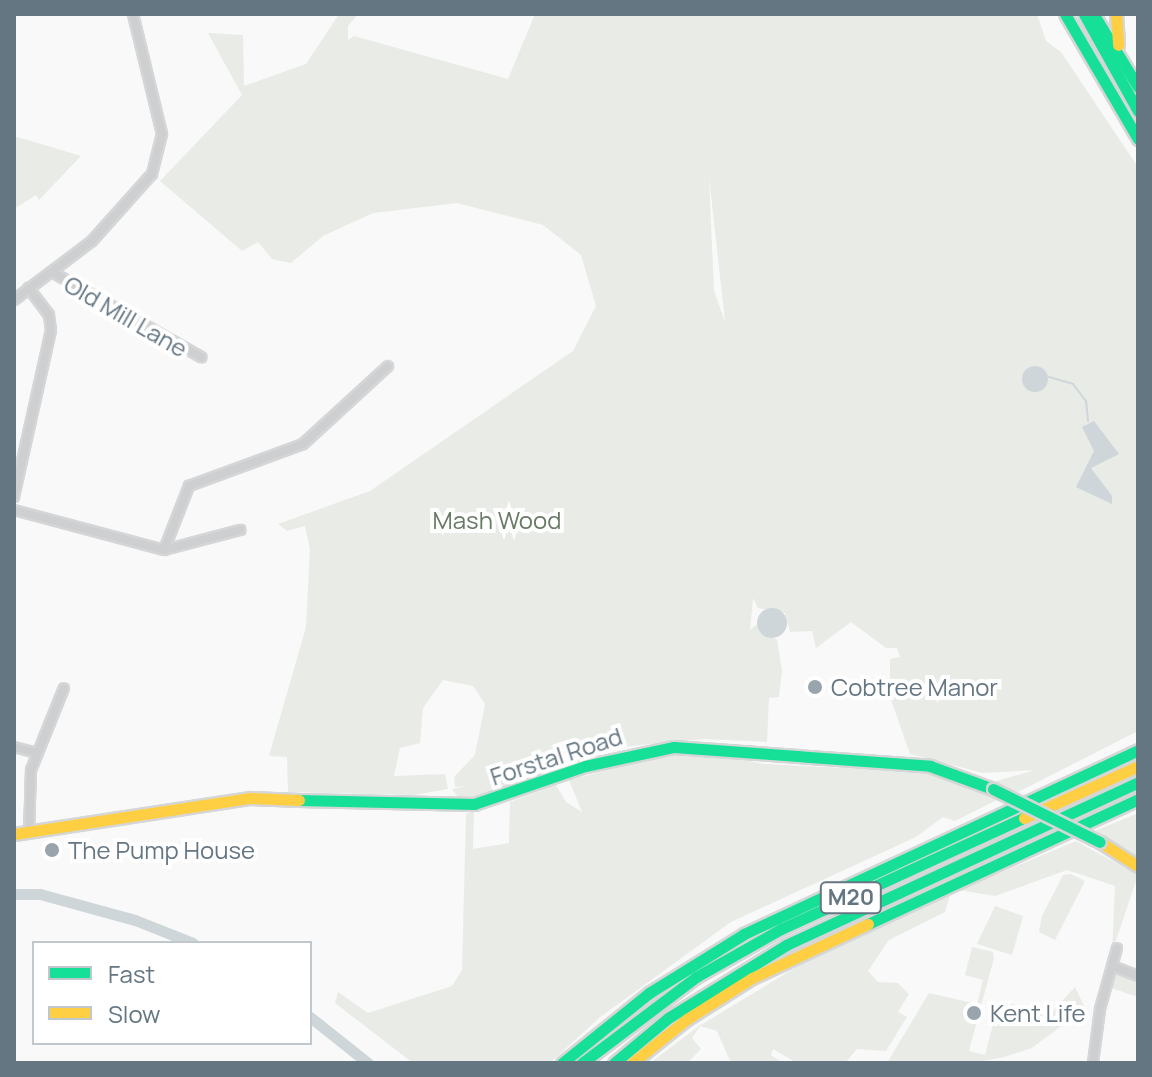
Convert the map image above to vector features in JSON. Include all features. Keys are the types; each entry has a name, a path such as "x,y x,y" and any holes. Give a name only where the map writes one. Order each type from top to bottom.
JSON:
{"main road":[{"path":"1065,14 1138,154"},
{"path":"1084,14 1138,111"},
{"path":"1094,14 1138,87"},
{"path":"1116,14 1118,44 1138,81"},
{"path":"1105,88 1138,139"},
{"name":"M20","path":"1068,782 1138,743"},
{"name":"Forstal Road","path":"14,834 250,798 407,806 474,804 521,792 585,766 674,747 930,766 993,789 1100,842 1138,866"},
{"name":"M20","path":"562,1063 625,1011 712,952 1138,750"},
{"name":"M20","path":"582,1063 696,977 781,929 1138,766"},
{"name":"M20","path":"614,1063 679,1010 786,945 1138,782"},
{"name":"M20","path":"632,1063 687,1019 752,978 1138,801"}],"street":[{"path":"14,300 92,241 152,174 162,134 133,14"},
{"name":"Old Mill Lane","path":"52,272 201,357"},
{"path":"14,497 51,330 49,315 29,288"},
{"path":"164,550 189,486 303,444 388,366"},
{"path":"14,510 164,550 240,530"},
{"path":"29,833 28,786 37,753 64,688"},
{"path":"14,747 37,753"},
{"path":"1093,1063 1117,948"},
{"path":"1112,966 1138,976"}],"green space":[{"name":"Mash Wood","path":"339,14 358,14 348,26 348,40 354,36 508,79 535,14 1037,14 1046,41 1061,52 1138,167 1138,731 1018,792 993,782 1035,770 983,773 910,754 890,697 890,659 900,657 897,648 886,648 851,622 816,648 812,631 790,632 785,613 758,608 753,598 750,630 756,625 777,640 782,670 779,697 769,698 767,742 704,739 631,746 550,767 575,765 494,796 459,798 452,789 467,786 455,787 454,777 475,755 485,704 473,686 443,680 423,708 420,743 400,748 394,776 445,774 448,789 414,795 288,792 287,757 269,756 306,627 310,549 305,526 287,531 278,524 370,491 573,351 596,306 581,255 543,225 457,203 373,213 323,236 291,263 272,259 258,242 242,251 160,181 242,95 208,33 243,35 244,86 306,64","holes":["709,177 725,322 714,291"]},
{"path":"14,136 81,156 39,200 36,195 14,209"},
{"path":"686,750 765,764 921,772 974,786 999,799 955,821 943,817 916,837 731,922 599,1018 550,1063 413,1063 335,1003 338,992 368,1013 452,986 462,970 466,814 474,811 473,849 509,843 510,802 556,785 566,802 582,812 569,780"},
{"path":"1136,814 1138,858 1095,831"},
{"path":"1076,841 1138,875 1112,952 1115,886 1067,870 995,896 959,890"},
{"path":"1071,874 1085,881 1055,940 1039,932 1042,916 1063,875"},
{"path":"950,895 945,912 889,940 868,971 878,982 898,983 909,994 898,1012 907,1017 886,1051 857,1049 845,1063 797,1063 773,1049 771,1055 783,1063 731,1063 717,1031 700,1026 692,1038 701,1049 687,1063 650,1063 699,1026 813,957"},
{"path":"995,906 1023,916 1012,955 977,944"},
{"path":"972,947 993,952 994,958 969,1051 985,1055 999,1001 1051,1013 1075,987 1085,1008 1032,1048 1004,1057 972,1063 887,1063 929,993 977,1004 983,980 965,975"},
{"path":"1113,974 1138,980 1138,997 1108,987"}],"shaded area":[{"path":"1035,366 1044,370 1048,379 1044,388 1035,392 1026,388 1022,379 1026,370"},
{"path":"1094,421 1119,454 1091,468 1112,496 1112,504 1076,487 1094,451 1082,427"},
{"path":"772,608 782,613 787,623 782,633 772,638 762,633 757,623 762,613"}],"waterway":[{"path":"1049,377 1073,384 1086,401 1088,421"},
{"path":"14,894 40,894 135,920 188,941"},
{"path":"312,1019 368,1063"}],"traffic: fast":[{"path":"1065,14 1138,139"},
{"path":"1084,14 1138,111"},
{"path":"1096,18 1138,87"},
{"path":"299,800 474,804 585,766 674,747 930,766 993,789"},
{"path":"562,1063 649,993 744,934 1138,750"},
{"path":"614,1063 668,1018 786,945 1138,782"},
{"path":"993,789 1100,842"},
{"path":"868,924 1138,799"},
{"path":"582,1063 696,977 781,929 1024,818"}],"traffic: slow":[{"path":"1116,14 1118,45"},
{"path":"1024,818 1138,766"},
{"path":"14,834 250,798 299,800"},
{"path":"1100,842 1138,866"},
{"path":"632,1063 687,1019 752,978 868,924"}],"place":[{"name":"Cobtree Manor","path":"815,687"},
{"name":"The Pump House","path":"52,850"},
{"name":"Kent Life","path":"974,1013"}]}
